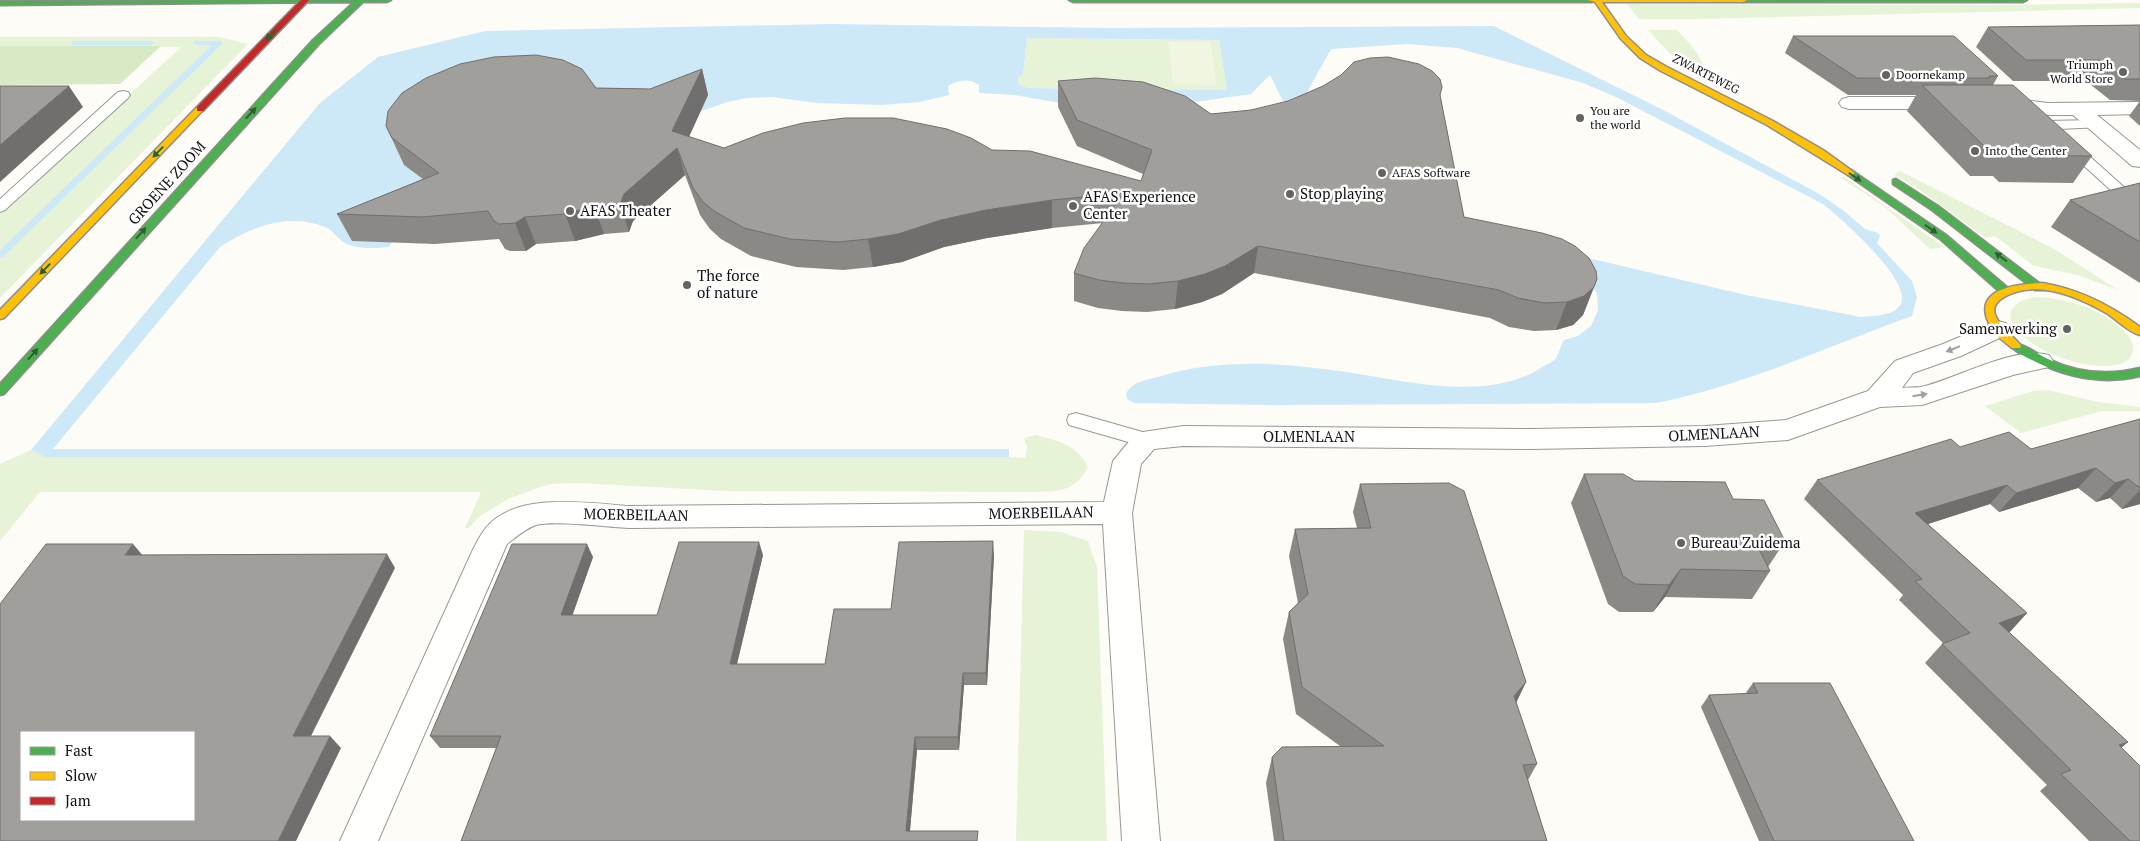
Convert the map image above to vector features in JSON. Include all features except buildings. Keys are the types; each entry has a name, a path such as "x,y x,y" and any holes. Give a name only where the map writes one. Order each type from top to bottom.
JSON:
{"main road":[{"name":"GROENE ZOOM","path":"0,316 305,0"},
{"name":"GROENE ZOOM","path":"0,391 316,42 361,0"},
{"path":"0,4 387,0"},
{"path":"1073,0 2024,0"},
{"name":"ZWARTEWEG","path":"1597,0 1619,32 1634,49 1650,61 1720,96 1821,152 1943,237 2005,291"},
{"name":"ZWARTEWEG","path":"1821,152 1865,168"},
{"path":"1882,175 1891,178 1935,208 2039,288"},
{"path":"2139,375 2121,378 2095,377 2068,371 2040,360 2015,345 1997,328 1989,313 1990,306 1992,300 2005,291 2020,288 2057,290 2095,302 2128,322 2140,332"}],"street":[{"path":"1850,103 2009,103 2048,109 2140,108"},
{"path":"2077,108 2140,161"},
{"path":"1878,398 1904,367 1952,350 1997,328"},
{"name":"OLMENLAAN","path":"1146,440 1183,436 1530,439 1705,436 1788,430 1878,398 1922,396 2009,367 2040,360"},
{"path":"1142,841 1117,513 1127,461 1146,440"},
{"name":"MOERBEILAAN","path":"358,841 485,556 496,536 513,523 533,514 555,513 629,517 1117,513"}],"lane":[{"path":"0,207 123,96"},
{"path":"2096,124 2046,125 2120,191"},
{"path":"1076,420 1146,440"}],"green space":[{"path":"2140,3 2140,8 1696,19 1639,19 1627,4 2007,5"},
{"path":"1648,30 1677,30 1693,47 1715,83 1674,58"},
{"path":"0,37 220,37 248,44 0,298 0,214 181,47 0,46"},
{"path":"1027,38 1219,40 1227,90 1029,88 1019,85 1018,78 1023,75"},
{"path":"1169,42 1211,42 1216,85 1173,84"},
{"path":"0,46 161,46 120,84 0,85"},
{"path":"1900,171 2056,250 2118,290 2078,275 2034,266 1995,236 1986,238 1914,186 1894,175"},
{"path":"1844,177 1944,247 1930,249 1885,207 1841,178"},
{"path":"2035,297 2071,302 2105,317 2116,324 2129,337 2133,346 2132,356 2127,361 2112,366 2093,365 2061,358 2033,344 2018,331 2010,317 2015,305"},
{"path":"2048,390 2098,402 2140,407 2140,411 2102,411 2021,433 1985,406 2033,391"},
{"path":"1036,435 1066,445 1084,460 1088,467 1072,486 1059,490 1034,492 728,491 578,483 549,484 508,499 480,516 469,528 465,528 481,492 40,492 0,541 0,464 31,450 45,457 1025,458 1027,448 1024,438"},
{"path":"1024,530 1061,532 1088,541 1097,567 1107,841 1016,841"}],"water":[{"path":"831,24 1112,28 1494,26 1663,110 1821,195 1865,229 1878,233 1880,236 1877,243 1912,281 1917,297 1912,316 1754,376 1656,403 1278,405 1134,403 1127,399 1126,394 1128,390 1140,382 1178,371 1220,365 1282,365 1405,382 1463,387 1491,385 1517,379 1553,361 1564,340 1578,336 1591,326 1598,310 1597,293 1583,276 1575,255 1746,295 1861,317 1890,313 1898,308 1902,298 1898,285 1889,269 1860,237 1823,204 1614,96 1583,83 1457,48 1407,44 1331,49 1300,105 1283,101 1270,75 1251,94 1153,108 1131,89 1227,90 1219,40 1027,38 1023,75 1018,78 1019,85 1029,88 1083,89 1066,104 1014,95 979,93 979,85 971,81 964,81 948,86 949,95 920,102 881,105 817,103 772,97 748,98 727,102 699,112 398,152 404,165 426,178 389,247 366,248 348,245 325,227 298,221 284,221 244,233 220,247 53,449 1009,449 1009,457 45,457 31,450 320,103 378,57 485,31"}],"waterway":[{"path":"75,43 151,43"},
{"path":"0,255 219,43 197,43"}],"traffic: fast":[{"path":"0,391 316,42 361,0"},
{"path":"0,3 387,0"},
{"path":"1073,0 1592,0"},
{"path":"1743,0 2023,0"},
{"path":"1851,173 1943,237 2005,291"},
{"path":"1896,182 1935,208 2039,288"},
{"path":"2016,346 2045,362 2076,373 2108,377 2140,372"}],"traffic: slow":[{"path":"1592,0 1743,0"},
{"path":"1597,0 1623,38 1653,63 1770,123 1820,152 1851,173"},
{"path":"0,316 200,109"},
{"path":"2016,346 1996,328 1989,309 1991,302 1998,296 2007,291 2024,287 2042,286 2078,295 2111,312 2140,332"}],"traffic: jam":[{"path":"200,109 305,0"}],"place":[{"name":"Triumph World Store","path":"2123,72"},
{"name":"Doornekamp","path":"1886,75"},
{"name":"You are the world","path":"1580,118"},
{"name":"Into the Center","path":"1975,151"},
{"name":"AFAS Software","path":"1382,173"},
{"name":"Stop playing","path":"1290,194"},
{"name":"AFAS Experience Center","path":"1073,206"},
{"name":"AFAS Theater","path":"570,211"},
{"name":"The force of nature","path":"687,285"},
{"name":"Samenwerking","path":"2067,329"},
{"name":"Bureau Zuidema","path":"1681,543"}]}
